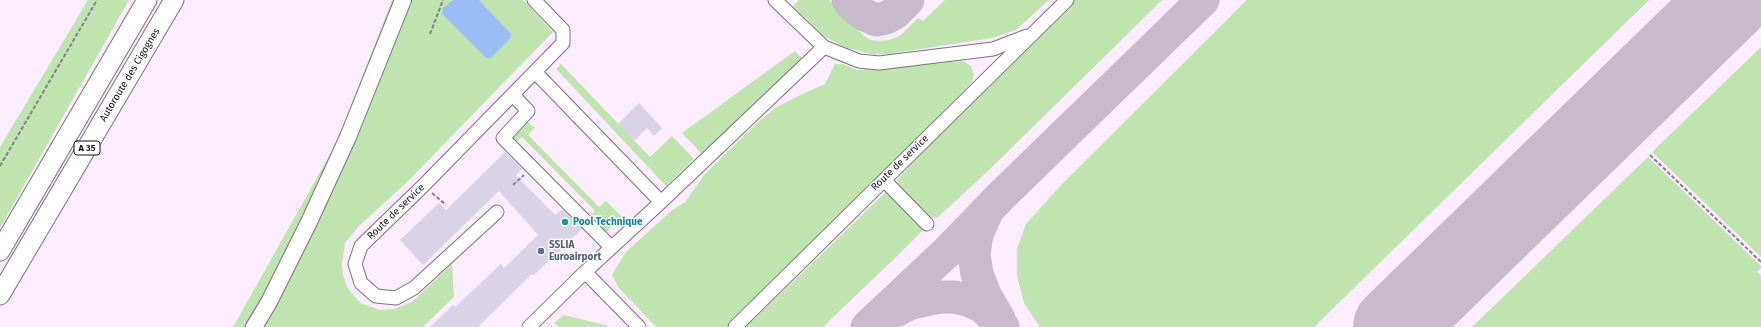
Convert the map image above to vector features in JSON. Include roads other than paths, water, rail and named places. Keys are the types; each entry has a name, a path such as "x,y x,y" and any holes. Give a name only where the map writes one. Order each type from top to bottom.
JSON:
{"highway":[{"name":"A 35","path":"0,251 147,0"},
{"name":"Autoroute des Cigognes","path":"0,295 174,0"}],"main road":[{"path":"254,327 269,302 309,222 345,144 403,0"}],"lane":[{"name":"Route de service","path":"497,212 414,288 396,298 376,296 361,283 355,264 361,246 423,186 563,44 563,30 534,0"},
{"path":"775,0 824,47 859,61 879,63 993,49 1032,34"},
{"name":"Route de service","path":"735,327 1066,0"},
{"path":"529,327 611,247 661,202 824,47"},
{"path":"535,72 661,202"},
{"path":"513,95 528,111 503,138 611,247"},
{"path":"884,180 927,224"},
{"path":"585,272 639,327"}],"water":[{"path":"453,0 479,0 511,34 510,39 491,58 486,58 442,14 443,8"}],"place":[{"name":"Pool Technique","path":"565,222"},
{"name":"SSLIA Euroairport","path":"541,251"}]}
